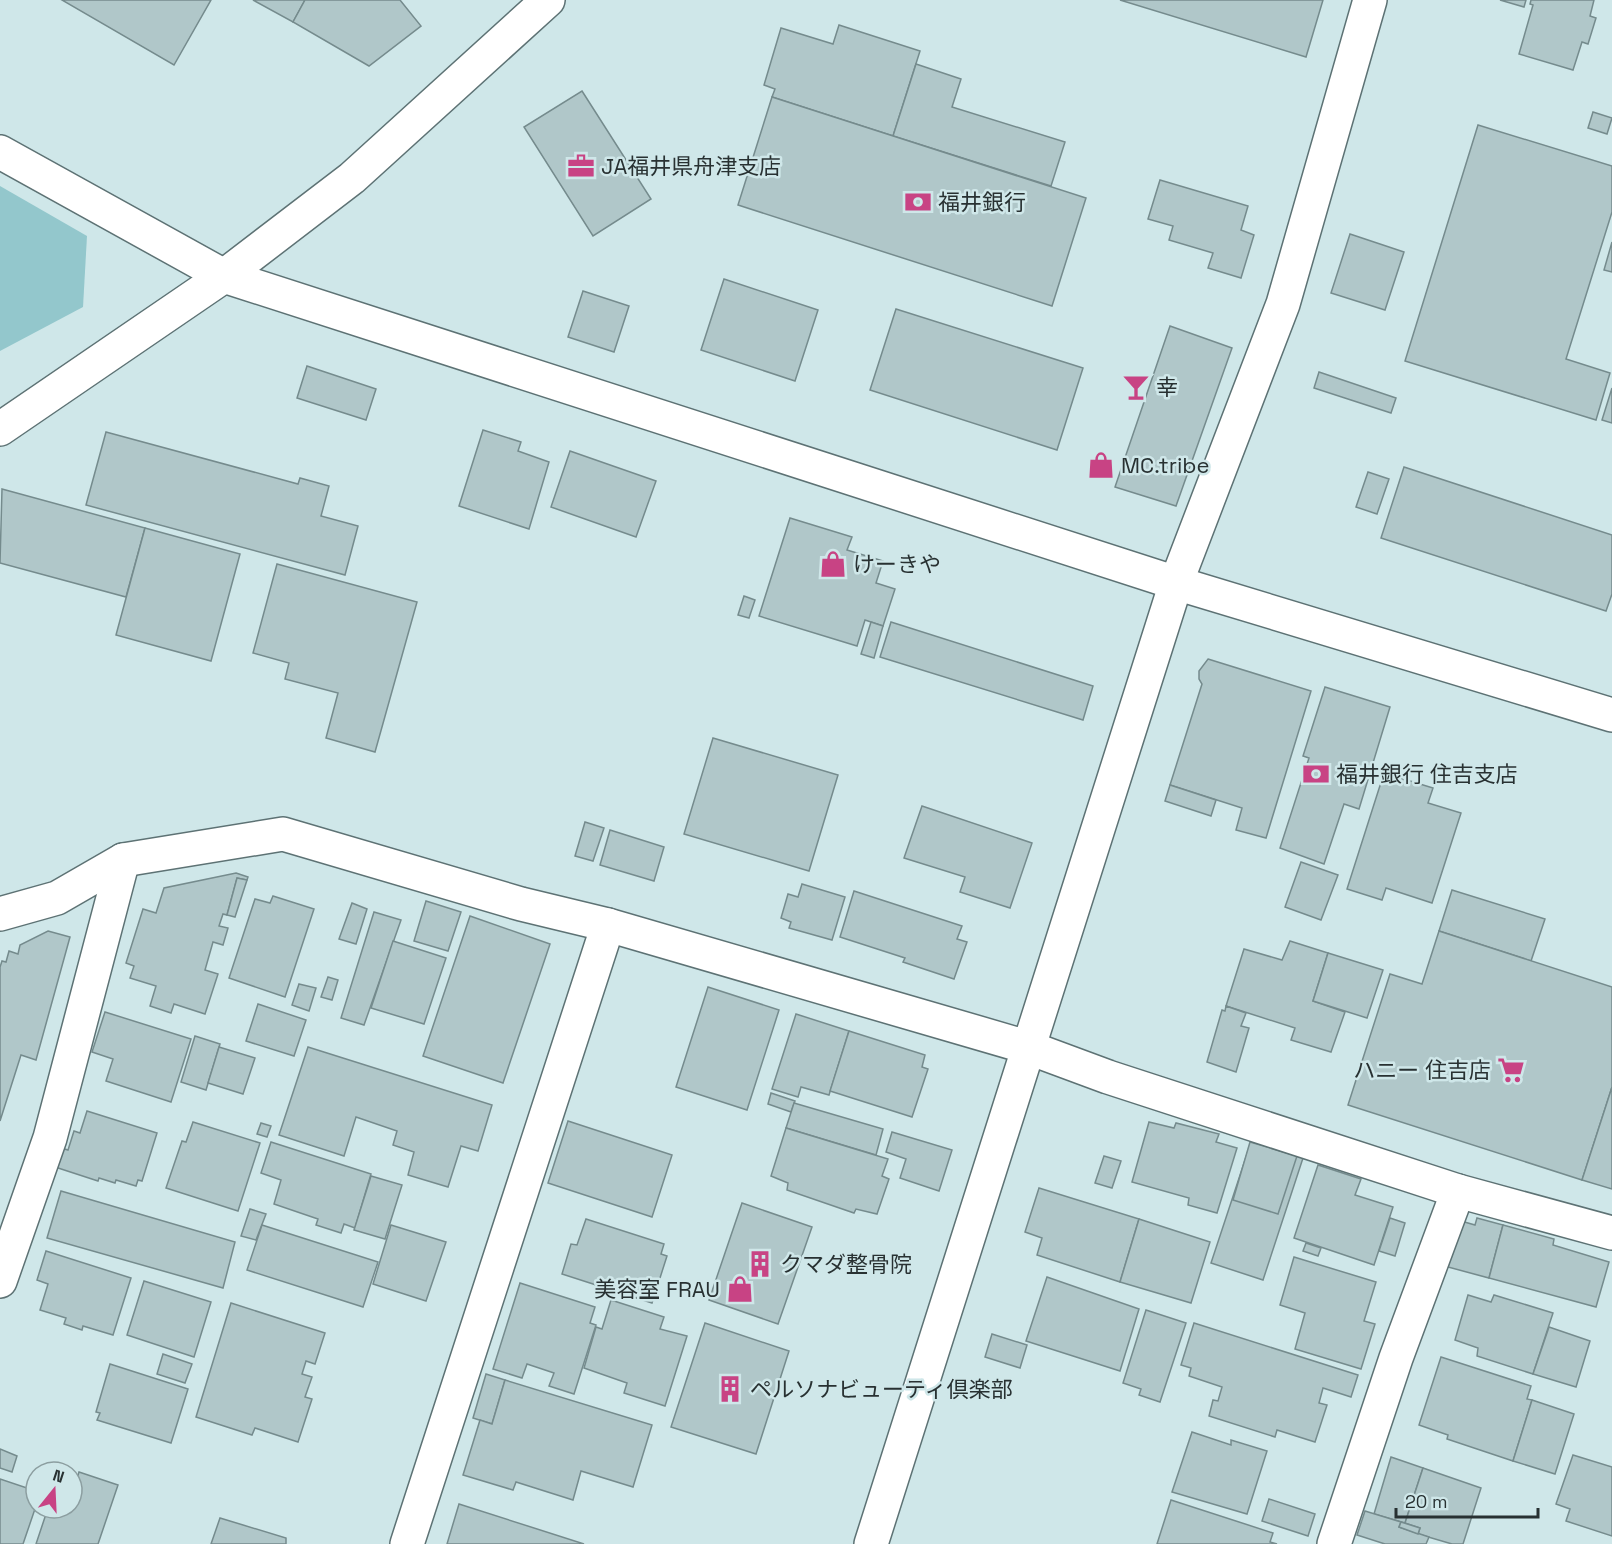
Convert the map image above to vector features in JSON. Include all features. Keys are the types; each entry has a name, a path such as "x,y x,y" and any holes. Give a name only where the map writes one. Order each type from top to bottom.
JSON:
{"street":[{"path":"0,429 224,276 352,178 548,0"},
{"path":"870,1544 1176,583 1284,304 1370,0"},
{"path":"0,153 224,276 1176,583 1612,715"},
{"path":"0,914 57,898 123,860 283,834 521,904 608,925 1027,1047 1108,1077 1458,1191 1612,1233"},
{"path":"0,1281 50,1138 123,860"},
{"path":"407,1544 608,925"},
{"path":"1334,1544 1396,1358 1458,1191"}],"shaded area":[{"path":"0,186 87,236 83,307 0,351"}],"building":[{"path":"62,0 211,0 174,65"},
{"path":"253,0 305,0 293,22"},
{"path":"305,0 400,0 421,26 369,66 293,22"},
{"path":"1120,0 1323,0 1306,57"},
{"path":"1500,0 1526,0 1524,7"},
{"path":"1531,0 1594,0 1590,16 1596,18 1588,44 1582,42 1573,70 1519,54 1533,5 1530,4"},
{"path":"839,25 920,51 893,136 772,97 775,89 764,85 781,28 833,44"},
{"path":"916,64 961,79 952,107 1065,142 1051,186 893,136"},
{"path":"582,91 651,199 593,236 524,127"},
{"path":"772,97 1086,198 1052,306 738,205"},
{"path":"1593,112 1612,118 1607,134 1588,128"},
{"path":"1478,125 1612,166 1612,212 1566,359 1610,373 1596,420 1405,361"},
{"path":"1160,180 1248,206 1241,230 1254,235 1241,278 1208,268 1213,253 1169,240 1173,226 1148,219"},
{"path":"1350,234 1404,252 1385,310 1331,293"},
{"path":"1612,242 1612,272 1604,270"},
{"path":"724,279 818,310 795,381 701,350"},
{"path":"583,291 629,306 614,352 568,337"},
{"path":"896,309 1083,368 1057,450 870,390"},
{"path":"1170,326 1232,348 1176,506 1115,487"},
{"path":"307,366 376,389 366,420 297,398"},
{"path":"1319,372 1396,398 1391,413 1314,388"},
{"path":"1612,388 1612,423 1602,420"},
{"path":"483,430 521,442 518,451 549,462 529,529 459,506"},
{"path":"106,432 298,484 300,478 329,486 321,516 358,526 345,575 86,505"},
{"path":"570,451 656,481 636,537 551,507"},
{"path":"1404,467 1612,535 1612,594 1606,611 1381,538"},
{"path":"1368,472 1389,479 1377,514 1356,507"},
{"path":"2,489 145,528 126,597 0,563"},
{"path":"790,518 852,537 847,550 883,561 876,583 895,589 883,626 865,620 857,646 759,616"},
{"path":"145,528 240,554 211,661 116,635"},
{"path":"277,564 417,602 375,752 326,738 338,693 285,679 289,663 253,653"},
{"path":"744,596 755,600 749,618 738,615"},
{"path":"871,622 883,626 874,658 861,654"},
{"path":"891,622 1093,686 1083,720 880,657"},
{"path":"1208,659 1311,691 1266,838 1236,830 1242,808 1170,785 1202,684 1199,671"},
{"path":"1325,687 1390,707 1359,809 1344,804 1324,864 1280,848 1309,758 1303,756"},
{"path":"713,738 838,775 809,871 684,834"},
{"path":"1384,773 1433,788 1428,803 1461,813 1432,903 1386,888 1382,900 1347,889"},
{"path":"1170,785 1216,800 1211,816 1165,801"},
{"path":"922,806 1032,843 1010,908 960,892 965,877 904,858"},
{"path":"585,822 604,828 593,861 575,856"},
{"path":"610,830 664,847 654,881 600,865"},
{"path":"1301,862 1338,875 1321,920 1285,907"},
{"path":"236,873 248,877 247,880 237,878 227,915 223,914 219,926 228,928 223,945 213,942 205,970 218,974 205,1014 174,1004 171,1013 150,1006 156,986 130,978 134,966 126,963 143,909 156,913 164,888"},
{"path":"237,878 247,880 235,917 227,915"},
{"path":"802,884 845,897 832,940 789,928 791,922 781,918 788,894 798,897"},
{"path":"1452,890 1545,919 1531,961 1439,931"},
{"path":"854,891 962,926 957,939 967,942 954,979 903,962 905,958 840,937"},
{"path":"273,896 314,909 285,997 229,978 255,899 270,903"},
{"path":"426,901 461,912 448,951 414,941"},
{"path":"352,903 367,909 356,944 339,939"},
{"path":"374,912 401,920 364,1025 341,1018"},
{"path":"470,916 550,944 503,1083 423,1056"},
{"path":"48,931 70,937 36,1060 21,1055 0,1121 0,967 2,961 6,962 9,951 18,954 20,945"},
{"path":"1439,931 1612,987 1612,1087 1582,1180 1348,1105 1390,974 1422,984"},
{"path":"393,941 446,958 424,1024 371,1008"},
{"path":"1290,941 1328,953 1313,1001 1345,1012 1331,1052 1291,1040 1295,1028 1226,1006 1244,949 1282,960"},
{"path":"1328,953 1383,970 1367,1018 1313,1001"},
{"path":"328,977 338,980 332,1000 321,997"},
{"path":"299,984 316,988 309,1011 292,1005"},
{"path":"708,987 779,1010 747,1110 676,1087"},
{"path":"258,1004 306,1020 294,1056 246,1041"},
{"path":"1226,1006 1246,1013 1241,1026 1249,1028 1236,1072 1207,1062 1222,1010 1225,1011"},
{"path":"105,1012 191,1039 171,1102 106,1081 113,1059 92,1052"},
{"path":"796,1014 849,1031 829,1095 801,1087 798,1097 772,1089"},
{"path":"849,1031 925,1055 922,1067 928,1069 912,1117 830,1091"},
{"path":"195,1036 220,1044 206,1090 181,1082"},
{"path":"219,1047 255,1058 243,1094 208,1083"},
{"path":"308,1047 492,1105 478,1151 461,1146 448,1187 408,1175 414,1152 393,1145 397,1131 356,1117 344,1156 279,1135"},
{"path":"1612,1087 1612,1189 1582,1180"},
{"path":"771,1093 795,1101 791,1112 768,1104"},
{"path":"794,1103 883,1129 876,1155 786,1128"},
{"path":"87,1111 157,1133 142,1181 138,1180 136,1186 116,1180 115,1183 99,1178 98,1181 55,1167 61,1148 68,1150 74,1131 80,1133"},
{"path":"568,1121 672,1155 652,1217 548,1183"},
{"path":"193,1122 260,1143 238,1211 166,1188 182,1141 186,1142"},
{"path":"1149,1122 1174,1128 1176,1123 1219,1134 1216,1142 1237,1148 1217,1213 1188,1205 1189,1198 1132,1182"},
{"path":"261,1123 271,1126 267,1137 257,1134"},
{"path":"786,1128 888,1159 882,1176 889,1179 877,1214 856,1209 854,1213 787,1190 788,1183 771,1176"},
{"path":"892,1132 952,1150 939,1191 900,1178 906,1159 886,1152"},
{"path":"1252,1139 1304,1155 1263,1280 1211,1263"},
{"path":"271,1142 371,1174 355,1228 344,1224 341,1233 316,1225 318,1219 274,1204 281,1180 261,1173"},
{"path":"1250,1142 1297,1156 1278,1214 1233,1200"},
{"path":"1104,1156 1121,1161 1112,1188 1095,1183"},
{"path":"1318,1165 1361,1179 1355,1195 1393,1207 1374,1265 1294,1238"},
{"path":"371,1176 402,1185 385,1239 354,1230"},
{"path":"1039,1188 1139,1219 1120,1282 1037,1255 1042,1238 1025,1232"},
{"path":"61,1191 235,1242 223,1288 47,1238"},
{"name":"クマダ整骨院","path":"742,1203 812,1227 778,1324 709,1300"},
{"path":"250,1209 266,1214 256,1240 241,1236"},
{"path":"1390,1218 1405,1223 1395,1256 1379,1251"},
{"path":"1477,1218 1503,1225 1489,1278 1448,1267 1461,1221 1475,1225"},
{"path":"586,1219 664,1244 661,1254 667,1256 652,1303 562,1274 571,1244 577,1245"},
{"path":"1139,1219 1210,1242 1191,1303 1120,1282"},
{"path":"262,1225 378,1262 363,1307 247,1270"},
{"path":"391,1225 446,1242 426,1301 373,1284"},
{"path":"1503,1225 1554,1239 1553,1245 1609,1262 1596,1307 1489,1278"},
{"path":"1306,1243 1321,1248 1318,1256 1303,1251"},
{"path":"46,1251 131,1278 113,1335 83,1326 82,1330 64,1324 66,1318 40,1310 48,1284 37,1280"},
{"path":"1294,1257 1376,1282 1364,1321 1375,1324 1361,1369 1295,1349 1305,1313 1280,1305"},
{"path":"1047,1277 1139,1309 1120,1371 1026,1341"},
{"path":"144,1281 211,1302 194,1357 127,1335"},
{"path":"520,1283 595,1307 590,1323 596,1325 574,1394 549,1386 554,1373 527,1364 522,1378 493,1369"},
{"path":"1468,1295 1491,1302 1494,1295 1553,1313 1533,1374 1477,1356 1478,1348 1455,1340"},
{"path":"611,1300 664,1317 660,1329 687,1336 665,1406 624,1393 627,1383 584,1368 596,1327 602,1329"},
{"path":"231,1303 325,1333 315,1364 306,1361 302,1374 312,1377 305,1397 312,1399 298,1442 255,1428 252,1435 196,1417"},
{"path":"1146,1310 1186,1323 1160,1402 1139,1395 1141,1389 1123,1383"},
{"name":"ペルソナビューティ倶楽部","path":"705,1323 789,1351 756,1454 671,1427"},
{"path":"1194,1323 1358,1375 1351,1397 1323,1388 1319,1403 1327,1405 1315,1442 1277,1430 1275,1437 1209,1416 1213,1400 1218,1401 1222,1387 1189,1376 1191,1368 1181,1365"},
{"path":"1549,1327 1590,1341 1576,1387 1533,1374"},
{"path":"992,1334 1027,1345 1020,1368 985,1357"},
{"path":"163,1354 192,1364 185,1383 157,1374"},
{"path":"1441,1357 1531,1386 1527,1399 1532,1400 1513,1461 1447,1439 1448,1435 1419,1425"},
{"path":"110,1364 188,1389 171,1443 97,1420 100,1413 96,1412"},
{"path":"486,1374 505,1380 492,1424 473,1418"},
{"path":"505,1380 652,1425 633,1487 581,1471 573,1500 516,1482 513,1490 463,1475 480,1420 492,1424"},
{"path":"1532,1400 1574,1414 1555,1474 1513,1461"},
{"path":"1192,1432 1231,1445 1231,1440 1267,1451 1247,1514 1172,1492"},
{"path":"0,1449 17,1456 12,1472 0,1468"},
{"path":"1573,1455 1612,1467 1612,1536 1566,1521 1570,1509 1556,1504"},
{"path":"1391,1457 1423,1468 1405,1523 1374,1514"},
{"path":"1423,1468 1481,1488 1463,1544 1452,1544 1418,1534 1420,1528 1405,1523"},
{"path":"84,1474 118,1485 98,1544 36,1544 44,1520 84,1520"},
{"path":"0,1479 24,1487 24,1520 31,1520 23,1544 0,1544"},
{"path":"1269,1499 1315,1514 1308,1536 1262,1521"},
{"path":"1171,1500 1273,1533 1270,1542 1277,1544 1157,1544"},
{"path":"459,1504 584,1544 447,1544"},
{"path":"1365,1511 1401,1522 1399,1527 1429,1537 1426,1544 1385,1544 1357,1535"},
{"path":"220,1518 286,1538 286,1544 211,1544"},
{"path":"1401,1522 1420,1528 1418,1534 1399,1527"}],"place":[{"name":"JA福井県舟津支店","path":"581,166"},
{"name":"福井銀行","path":"918,202"},
{"name":"幸","path":"1136,387"},
{"name":"MC.tribe","path":"1101,465"},
{"name":"けーきや","path":"833,564"},
{"name":"福井銀行 住吉支店","path":"1316,774"},
{"name":"ハニー 住吉店","path":"1511,1070"},
{"name":"クマダ整骨院","path":"760,1264"},
{"name":"美容室 FRAU","path":"740,1289"},
{"name":"ペルソナビューティ倶楽部","path":"730,1389"}]}
